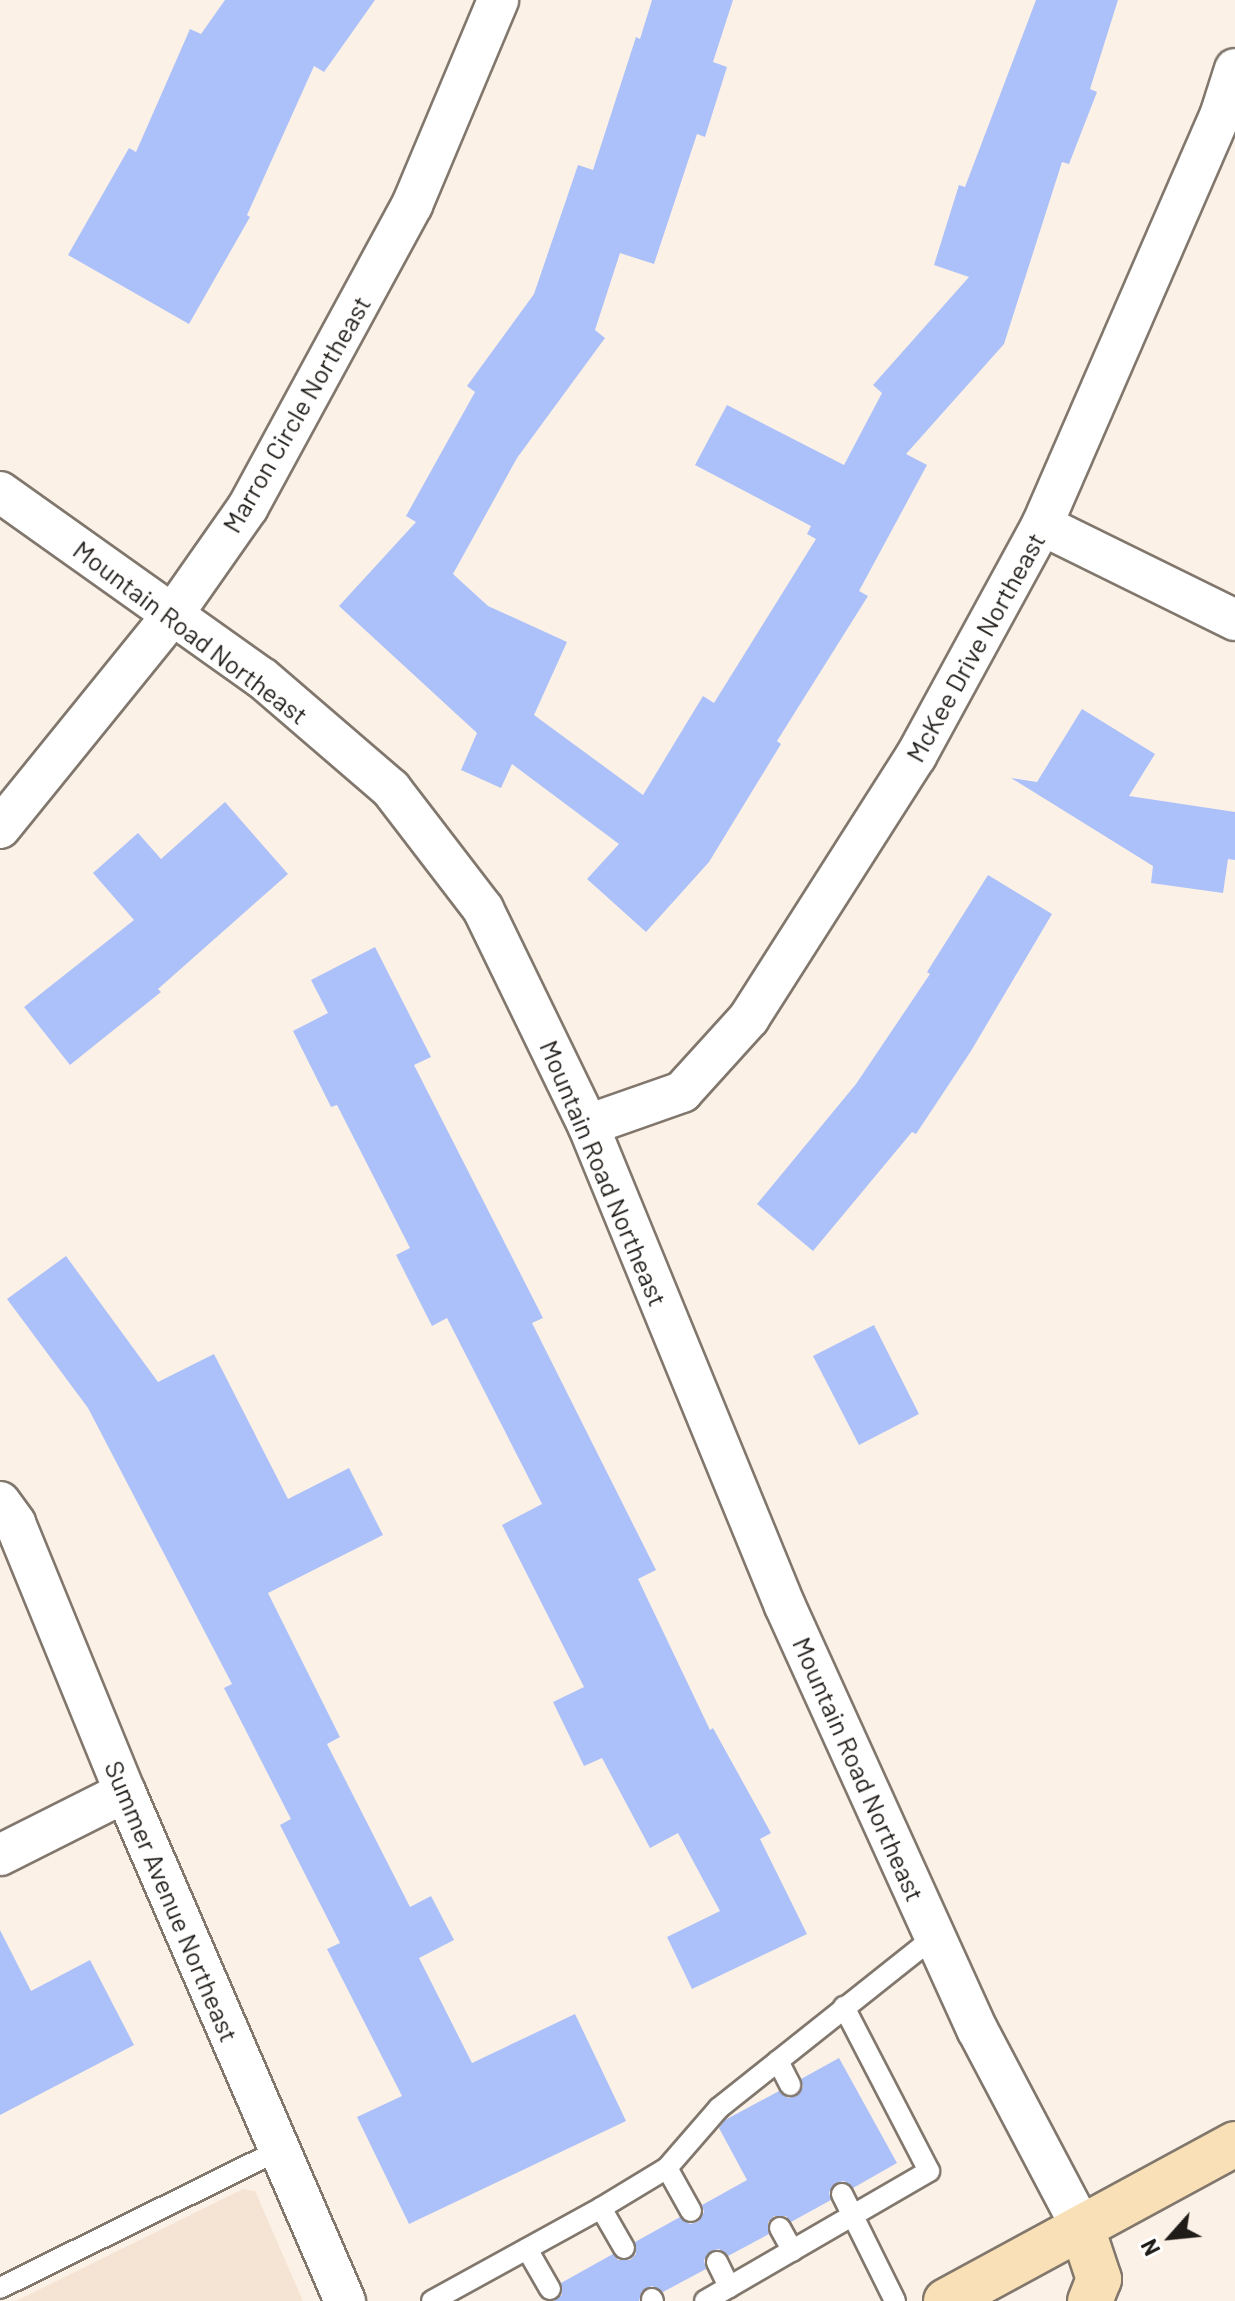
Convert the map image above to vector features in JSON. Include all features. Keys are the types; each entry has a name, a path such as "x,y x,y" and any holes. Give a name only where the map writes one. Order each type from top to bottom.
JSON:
{"main road":[{"path":"946,2301 1235,2144"},
{"path":"1082,2228 1099,2279 1090,2301"}],"street":[{"name":"Marron Circle Northeast","path":"0,828 173,614 248,507 412,205 498,0"},
{"name":"McKee Drive Northeast","path":"588,1125 682,1092 749,1018 916,756 1042,525 1221,113 1235,69"},
{"name":"Mountain Road Northeast","path":"0,492 262,678 391,789 483,909 588,1125 785,1606 977,2029 1082,2228"},
{"path":"1042,525 1235,620"},
{"name":"Summer Avenue Northeast","path":"0,1502 15,1523 125,1792 345,2301"},
{"path":"0,1855 125,1792"}],"lane":[{"path":"432,2301 456,2295 527,2249 667,2168 778,2061 935,1936"},
{"path":"705,2301 929,2171 844,2007"},
{"path":"778,2061 790,2085"},
{"path":"0,2288 279,2150"},
{"path":"667,2168 691,2211"},
{"path":"842,2194 895,2301"},
{"path":"601,2208 624,2248"},
{"path":"780,2228 793,2251"},
{"path":"527,2249 550,2289"},
{"path":"717,2262 729,2287"}],"shaded area":[{"path":"243,2189 255,2191 303,2301 16,2301"}],"building":[{"path":"225,0 375,0 324,72 314,66 247,215 250,217 189,324 68,255 129,148 136,152 190,29 201,34"},
{"path":"652,0 733,0 713,62 727,67 705,137 697,134 654,264 620,253 595,330 605,338 517,458 453,574 488,606 567,642 534,715 643,795 703,696 714,703 816,539 807,534 811,526 695,465 727,405 844,465 882,393 873,385 969,277 934,265 959,185 965,187 1036,0 1118,0 1090,89 1097,92 1069,164 1062,162 1004,344 906,454 927,465 859,591 868,596 777,741 781,744 709,862 646,932 587,879 619,844 512,764 501,788 461,770 477,733 339,606 416,522 406,516 475,392 467,386 534,294 578,165 593,170 636,37 640,39"},
{"path":"1082,709 1155,754 1129,796 1235,812 1235,860 1228,859 1223,893 1151,883 1153,866 1011,778 1037,782"},
{"path":"225,802 288,874 158,989 161,992 70,1065 24,1007 134,920 93,873 138,833 161,859"},
{"path":"988,875 1052,914 971,1051 916,1134 912,1132 813,1251 757,1204 856,1084 930,974 927,972"},
{"path":"375,947 431,1057 414,1065 543,1318 532,1323 656,1570 638,1579 710,1730 713,1728 771,1833 760,1839 807,1934 692,1989 667,1937 720,1911 678,1833 650,1848 602,1758 584,1766 553,1702 584,1687 502,1525 542,1504 447,1318 432,1326 396,1255 410,1248 337,1105 331,1107 293,1031 328,1013 311,980"},
{"path":"66,1256 158,1382 214,1354 288,1499 349,1468 383,1535 268,1593 340,1737 327,1744 410,1907 431,1896 454,1940 419,1958 472,2063 575,2014 626,2121 409,2224 357,2117 402,2096 327,1949 340,1943 280,1825 291,1819 224,1688 232,1684 88,1408 7,1299"},
{"path":"874,1325 919,1414 859,1445 813,1356"},
{"path":"0,1930 31,1991 90,1960 134,2045 0,2115"},
{"path":"839,2058 897,2163 853,2188 844,2181 836,2183 829,2192 831,2200 791,2222 786,2216 774,2216 768,2222 769,2234 728,2256 719,2249 711,2251 704,2260 706,2269 663,2292 652,2286 642,2291 639,2301 554,2301 562,2295 561,2283 613,2254 618,2260 630,2260 636,2254 635,2242 680,2217 690,2224 698,2222 704,2212 702,2205 747,2180 719,2128 725,2120 779,2091 788,2098 796,2096 803,2087 801,2079"}]}
